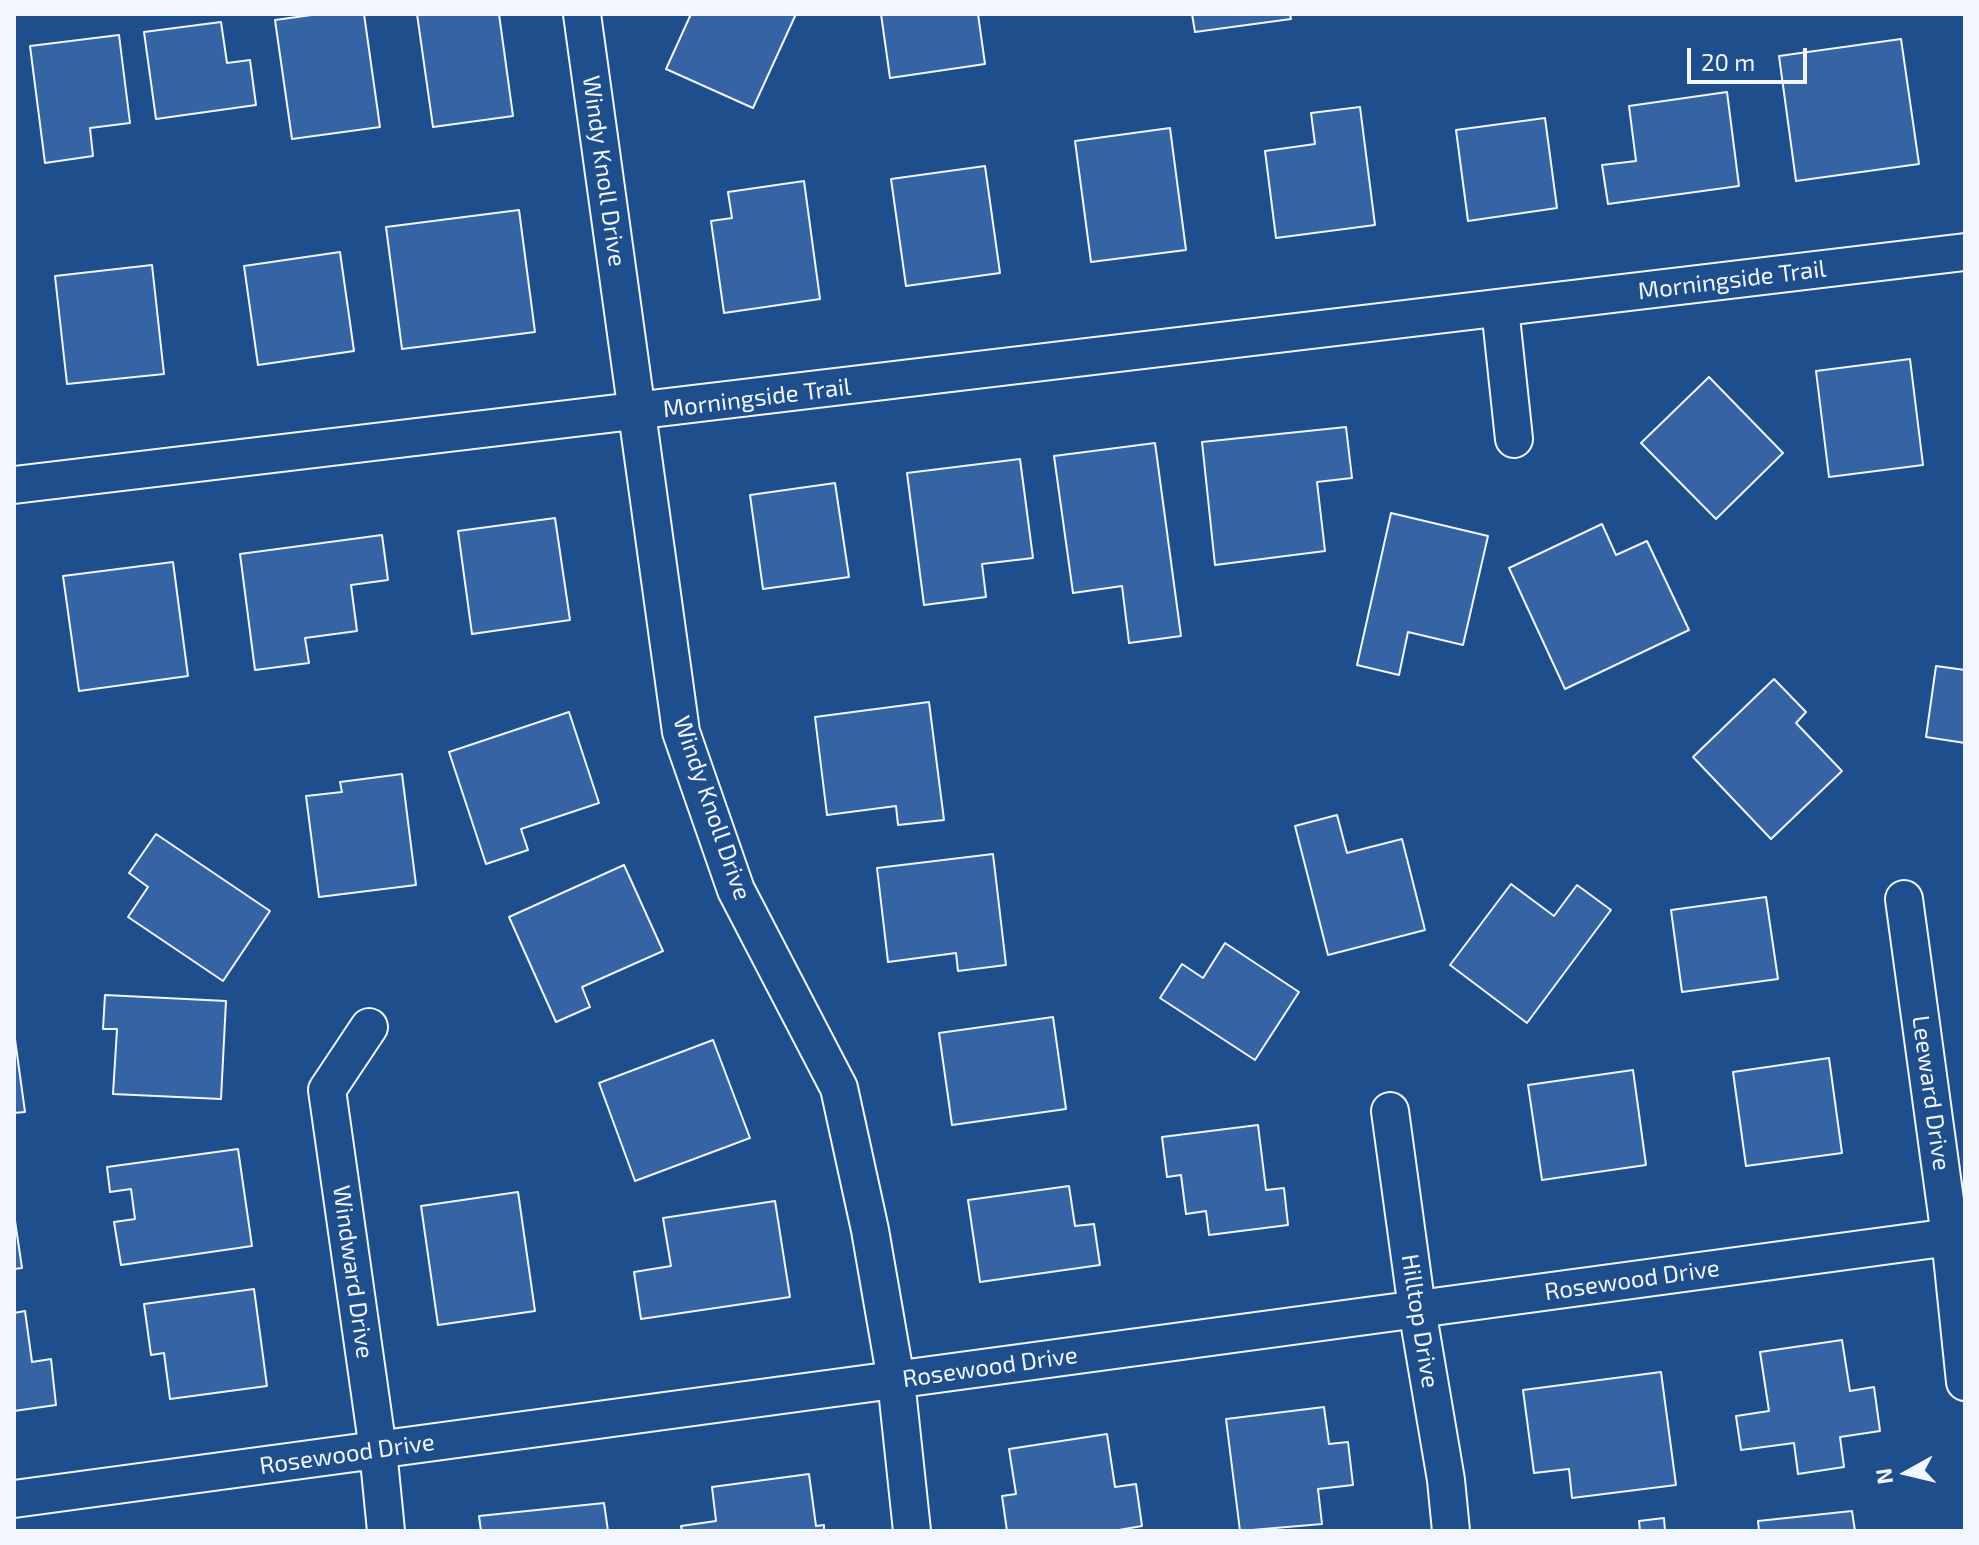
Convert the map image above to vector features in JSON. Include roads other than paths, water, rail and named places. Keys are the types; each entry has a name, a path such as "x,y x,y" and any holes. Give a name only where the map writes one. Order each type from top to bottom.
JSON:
{"street":[{"name":"Windy Knoll Drive","path":"582,14 681,732 736,890 839,1088 870,1230 896,1380 912,1531"},
{"name":"Morningside Trail","path":"14,485 1965,252"},
{"path":"1500,308 1514,439"},
{"name":"Leeward Drive","path":"1904,899 1958,1236 1965,1382"},
{"name":"Windward Drive","path":"369,1027 327,1090 378,1450 386,1531"},
{"name":"Hilltop Drive","path":"1390,1111 1451,1531"},
{"name":"Rosewood Drive","path":"14,1499 1958,1236"}]}
